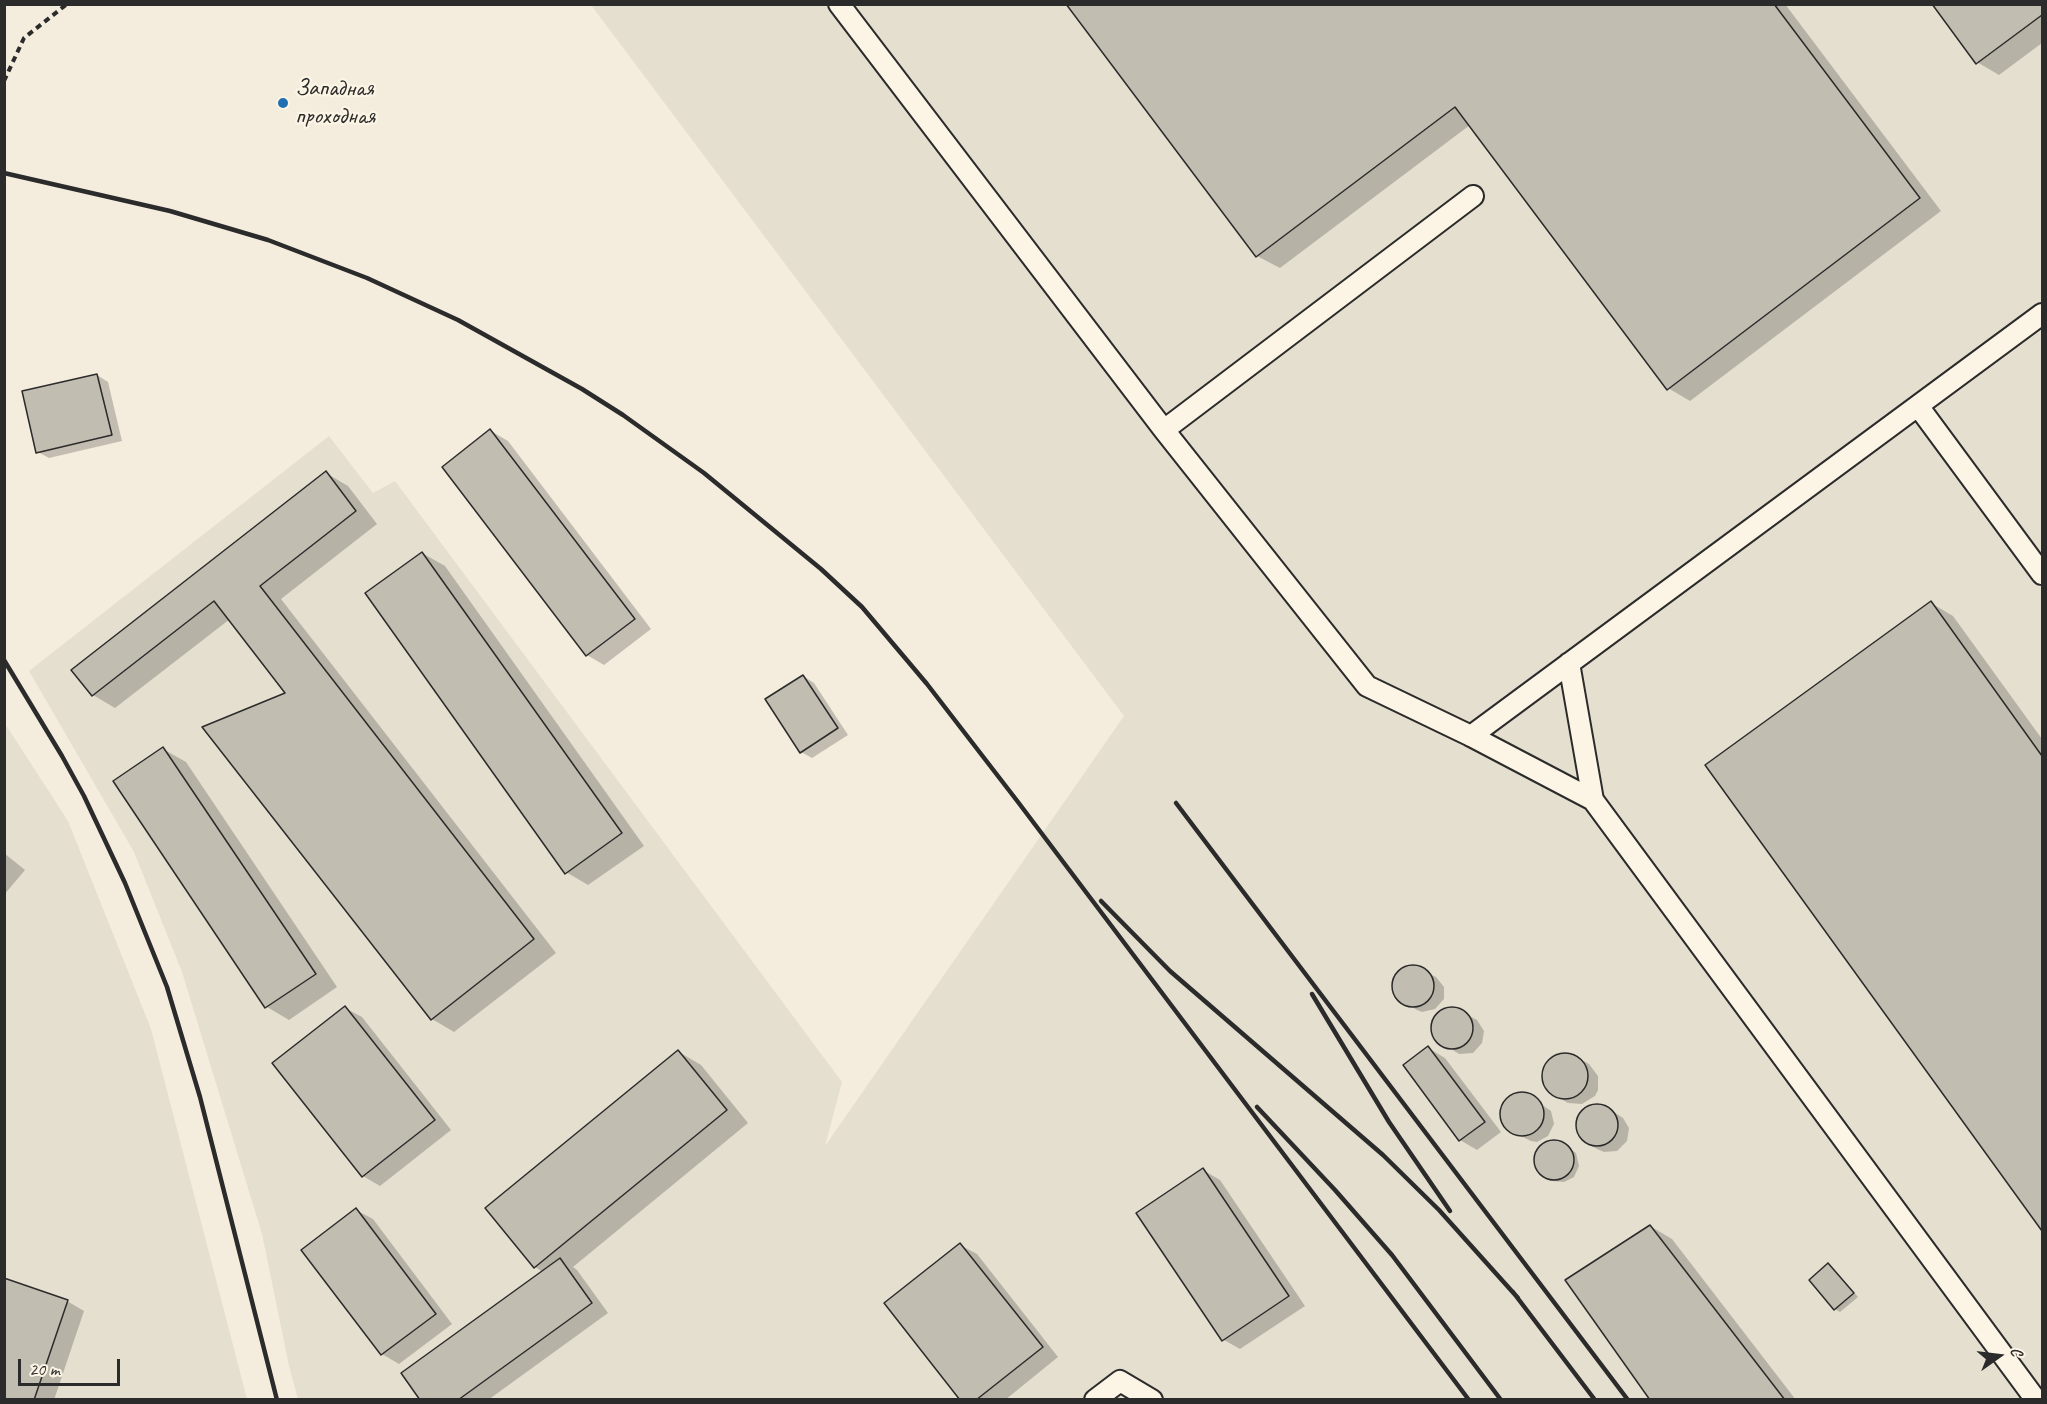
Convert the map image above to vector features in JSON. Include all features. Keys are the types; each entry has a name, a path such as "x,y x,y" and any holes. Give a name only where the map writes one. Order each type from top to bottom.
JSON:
{"lane":[{"path":"840,4 1164,430 1367,686 1471,736 1593,800 2036,1400"},
{"path":"1164,430 1473,196"},
{"path":"1471,736 2043,314"},
{"path":"1918,406 2043,574"},
{"path":"1569,663 1593,800"},
{"path":"1095,1400 1120,1381 1152,1400"}],"path":[{"path":"4,81 24,38 67,4"}],"shaded area":[{"path":"591,5 2042,5 2042,1399 298,1399 262,1234 182,972 134,852 29,671 329,436 373,493 395,481 842,1082 825,1146 1124,716"},
{"path":"4,722 68,821 151,1029 247,1399 5,1399"}],"building":[{"path":"1066,4 1774,4 1920,198 1667,390 1455,107 1256,257"},
{"path":"1932,4 2042,4 2042,15 1976,64"},
{"path":"97,374 112,435 36,453 22,391"},
{"path":"490,429 635,619 586,656 442,467"},
{"path":"326,471 356,511 260,586 534,939 431,1020 202,727 285,693 214,601 92,696 71,670"},
{"path":"422,552 622,833 565,874 365,593"},
{"path":"1931,601 2042,756 2042,1231 1705,765"},
{"path":"803,675 838,728 800,753 765,699"},
{"path":"163,747 316,974 265,1008 113,781"},
{"path":"1413,965 1428,971 1434,986 1428,1001 1413,1007 1398,1001 1392,986 1398,971"},
{"path":"345,1006 435,1120 362,1177 272,1063"},
{"path":"1452,1007 1460,1008 1467,1013 1472,1020 1472,1036 1467,1043 1460,1048 1452,1049 1444,1048 1437,1043 1432,1036 1431,1028 1432,1020 1437,1013 1444,1008"},
{"path":"1428,1046 1485,1122 1459,1141 1403,1065"},
{"path":"678,1050 727,1110 534,1268 485,1208"},
{"path":"1565,1053 1574,1054 1582,1059 1587,1067 1587,1085 1582,1093 1574,1098 1565,1099 1556,1098 1548,1093 1543,1085 1542,1076 1543,1067 1548,1059 1556,1054"},
{"path":"1522,1092 1537,1099 1544,1114 1537,1129 1522,1136 1507,1129 1500,1114 1507,1099"},
{"path":"1597,1104 1605,1105 1612,1110 1617,1117 1617,1133 1612,1140 1605,1145 1597,1146 1589,1145 1582,1140 1577,1133 1576,1125 1577,1117 1582,1110 1589,1105"},
{"path":"1554,1140 1562,1141 1568,1146 1573,1152 1573,1168 1568,1174 1562,1179 1554,1180 1546,1179 1540,1174 1535,1168 1534,1160 1535,1152 1540,1146 1546,1141"},
{"path":"1203,1168 1289,1296 1222,1341 1136,1213"},
{"path":"356,1208 436,1314 381,1355 301,1250"},
{"path":"1650,1225 1785,1400 1650,1400 1565,1280"},
{"path":"960,1243 1043,1347 976,1400 960,1400 884,1303"},
{"path":"560,1258 592,1303 458,1400 420,1400 401,1373"},
{"path":"1828,1263 1854,1293 1834,1310 1809,1280"},
{"path":"4,1278 68,1300 34,1400 4,1400"}],"railway":[{"path":"4,173 170,211 268,240 367,278 458,320 582,389 623,415 704,473 821,569 862,607 927,684 1469,1400"},
{"path":"4,660 84,796 125,883 167,987 200,1097 277,1400"},
{"path":"1176,803 1628,1400"},
{"path":"1101,901 1170,971 1383,1155 1439,1210 1518,1298"},
{"path":"1312,994 1389,1122 1450,1211"},
{"path":"1257,1107 1392,1255 1501,1400"},
{"path":"1513,1292 1595,1400"}],"place":[{"name":"Западная проходная","path":"283,103"}]}
